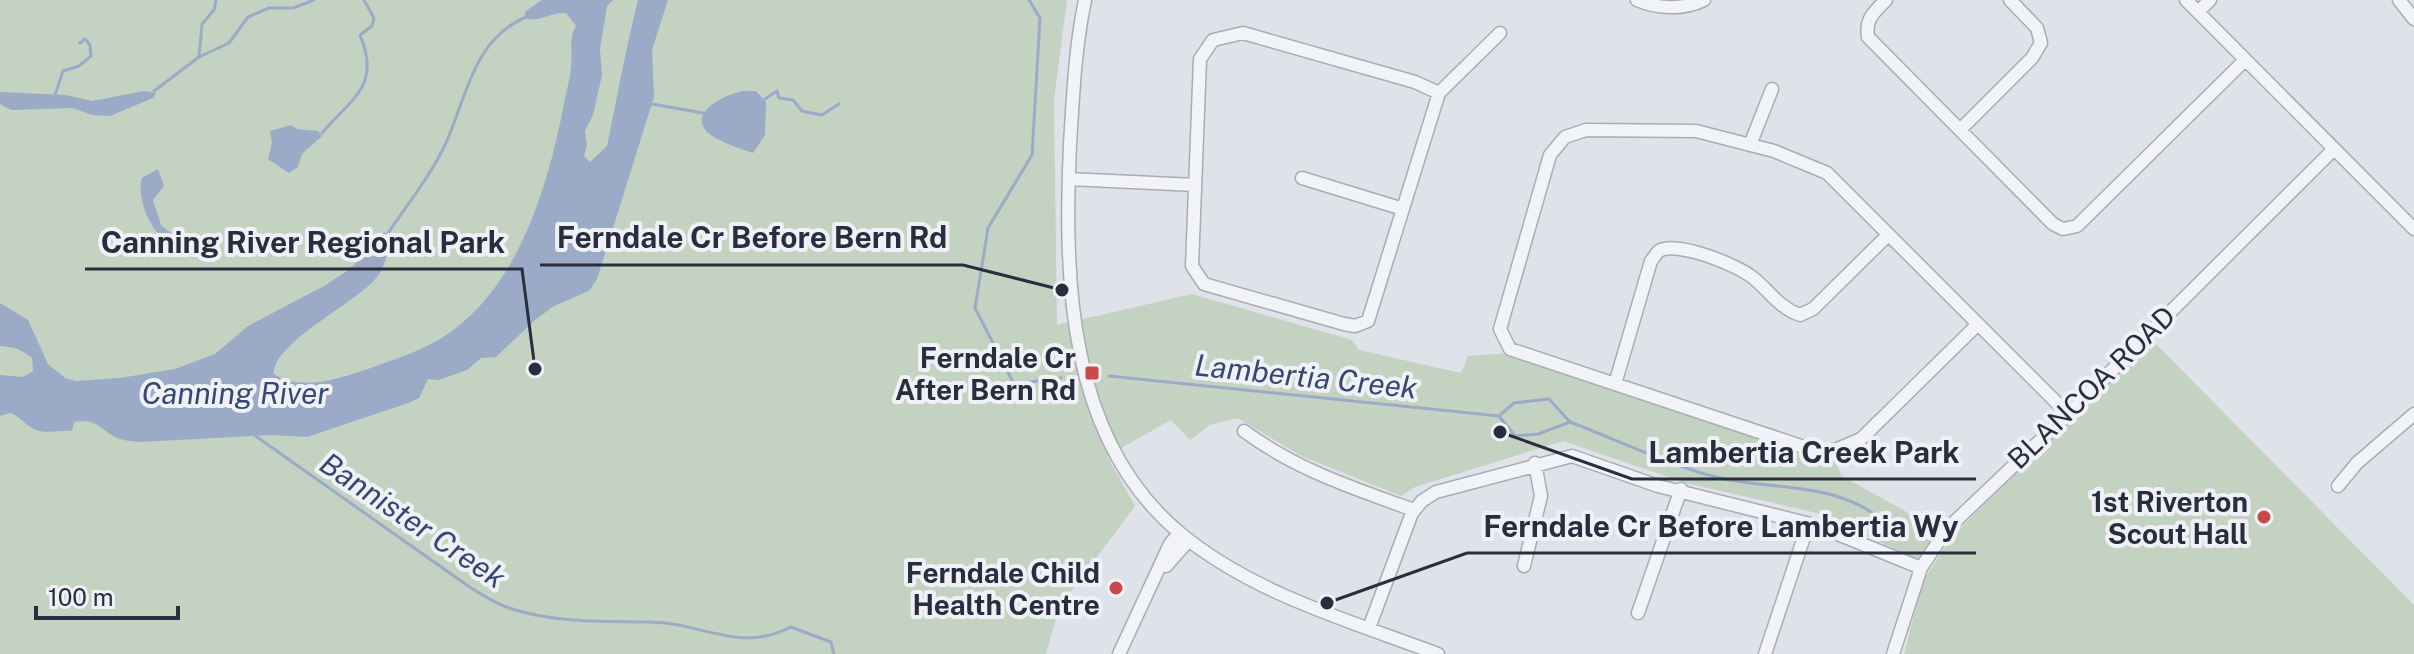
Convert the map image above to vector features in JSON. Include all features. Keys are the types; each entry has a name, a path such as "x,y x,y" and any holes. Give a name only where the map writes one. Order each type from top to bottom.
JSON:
{"street":[{"path":"1085,0 1074,74 1069,179 1070,285 1077,349 1089,390 1125,467 1152,505 1184,537 1260,585 1438,654"},
{"path":"1637,0 1652,6 1691,5 1704,0"},
{"path":"1886,0 1871,15 1866,26 1868,37 2053,224 2063,229 2077,226 2245,60"},
{"path":"1961,129 2032,58 2041,43 2037,28 2010,0"},
{"path":"2186,0 2414,229"},
{"path":"2198,12 2210,0"},
{"path":"2399,0 2414,19"},
{"path":"1439,93 1415,82 1243,33 1213,40 1200,59 1192,266 1204,284 1344,324 1363,325 1375,307 1439,93 1500,33"},
{"path":"1750,145 1772,89"},
{"path":"1977,325 1861,439 1835,450 1819,452 1510,349 1500,329 1550,155 1565,137 1586,130 1696,131 1750,145 1827,173 2068,414"},
{"name":"BLANCOA ROAD","path":"1893,654 1921,568 1946,530 2068,414 2334,149"},
{"path":"1302,178 1403,209"},
{"path":"1069,179 1195,185"},
{"path":"1615,384 1651,261 1659,251 1672,248 1725,262 1753,277 1787,311 1800,315 1813,309 1888,235"},
{"path":"2338,486 2357,463 2414,414"},
{"path":"1244,431 1263,445 1326,478 1414,510"},
{"path":"1369,628 1414,510 1436,492 1535,463 1572,456 1658,486 1681,489 1808,525 1921,568"},
{"path":"1524,566 1525,550 1540,501 1535,463"},
{"path":"1638,613 1681,489"},
{"path":"1765,654 1808,525"},
{"path":"1119,654 1161,571 1184,537"}],"green space":[{"path":"0,0 1067,0 1054,100 1057,325 1192,294 1352,340 1359,350 1461,373 1468,356 1507,353 1818,459 1833,459 1842,476 1944,533 1930,554 1915,558 1817,513 1686,483 1563,441 1415,487 1401,496 1301,456 1238,418 1210,425 1190,440 1171,420 1107,456 1135,506 1059,608 1046,654 0,654"},
{"path":"2147,335 2414,605 2414,654 1904,654 1922,583 1951,537 2023,467"}],"water":[{"name":"Canning River","path":"542,0 613,0 607,6 600,49 602,75 593,115 585,131 587,145 584,156 590,162 607,146 638,0 668,0 652,50 654,97 597,279 589,291 554,306 496,357 481,358 467,370 439,380 428,379 419,398 307,437 272,435 140,442 120,439 89,422 74,422 72,431 46,432 32,428 10,413 0,416 0,375 23,377 33,371 32,358 17,349 0,346 0,303 28,320 48,364 65,378 76,381 120,378 175,369 215,354 248,326 350,269 384,232 390,236 385,263 377,277 287,349 277,362 274,374 296,382 333,379 414,352 456,328 498,284 514,257 539,199 557,138 570,78 571,41 576,26 566,13 524,18 526,11"},
{"path":"144,91 156,93 153,98 110,116 92,115 72,108 11,110 0,104 0,92 66,95 92,101"},
{"path":"743,91 756,91 766,102 765,135 753,153 715,138 702,123 702,116 712,104"},
{"path":"291,125 297,129 318,131 322,136 302,154 298,167 289,173 268,159 272,142 270,131"},
{"path":"158,169 164,186 153,200 161,225 181,241 177,247 161,237 154,228 141,197 142,178"}],"waterway":[{"path":"199,57 202,24 214,10 216,0"},
{"path":"154,91 199,57 229,43 248,17 269,8 293,8 314,0"},
{"path":"322,133 352,101 365,80 366,53 360,35 372,26 374,18 364,0"},
{"name":"Lambertia Creek","path":"1029,0 1040,18 1032,155 988,228 975,308 1014,384 1061,378"},
{"path":"388,233 445,145 482,56 507,28 524,18"},
{"path":"55,95 63,71 79,66 91,56 90,45 85,39 80,43"},
{"path":"765,99 777,91 779,98 793,100 802,111 822,115 839,104"},
{"path":"652,104 703,113"},
{"name":"Lambertia Creek","path":"1109,376 1499,416"},
{"path":"1499,416 1514,403 1549,399 1570,422"},
{"path":"1499,416 1515,436 1538,434 1570,422 1720,478 1831,495 1852,502 1893,528"},
{"name":"Bannister Creek","path":"254,435 471,588 504,606 561,619 668,623 737,637 772,635 791,627 831,642 834,654"}],"place":[{"name":"Ferndale Cr Before Bern Rd","path":"1062,290"},
{"name":"Canning River Regional Park","path":"535,369"},
{"name":"Ferndale Cr After Bern Rd","path":"1092,373"},
{"name":"Lambertia Creek Park","path":"1500,432"},
{"name":"1st Riverton Scout Hall","path":"2264,517"},
{"name":"Ferndale Child Health Centre","path":"1116,588"},
{"name":"Ferndale Cr Before Lambertia Wy","path":"1327,603"}]}
